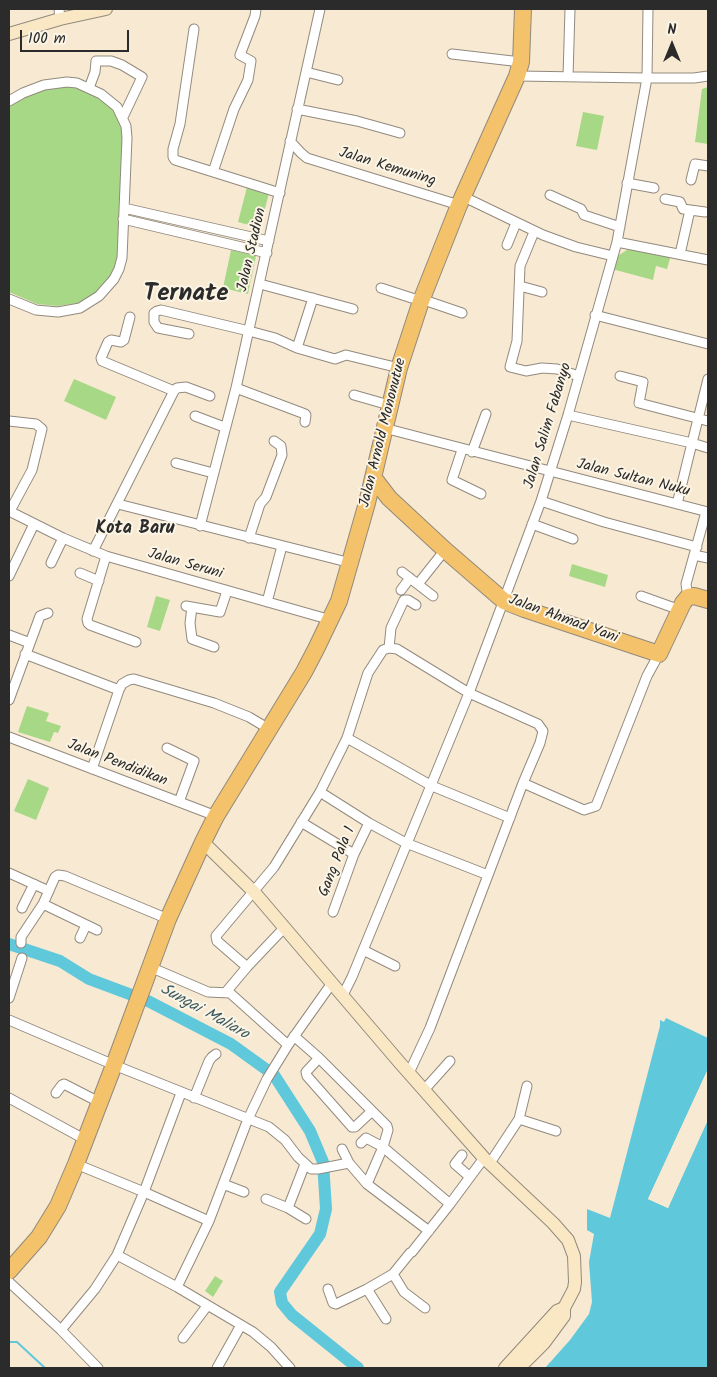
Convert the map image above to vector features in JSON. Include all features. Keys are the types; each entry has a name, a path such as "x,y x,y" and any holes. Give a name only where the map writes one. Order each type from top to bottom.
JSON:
{"highway":[{"name":"Jalan Arnold Mononutue","path":"9,1271 49,1223 76,1164 168,919 203,842 216,816 304,672 331,620 344,588 373,478 398,368 421,300 461,201 519,69 524,9"},
{"name":"Jalan Ahmad Yani","path":"373,478 389,498 504,601 659,654"},
{"path":"367,502 389,498"},
{"path":"659,654 684,604 694,596 708,600"}],"street":[{"path":"9,34 60,14 106,9"},
{"path":"213,172 237,102 248,80 251,60 240,55 256,9"},
{"name":"Jalan Stadion","path":"200,526 224,427 236,388 320,9"},
{"path":"568,77 570,9"},
{"name":"Jalan Salim Fabanyo","path":"343,995 470,693 551,472 617,242 647,78 648,9"},
{"path":"194,29 180,124 172,153 175,160 280,193"},
{"path":"452,54 519,69 568,77 694,78 708,76"},
{"path":"89,88 96,72 96,60 111,61 122,65 142,77 123,117"},
{"path":"306,72 338,80"},
{"path":"9,102 35,88 53,83 67,82 89,88 109,100 117,108 123,117 127,138 122,258 119,269 110,286 88,305 58,312 36,310 9,299"},
{"path":"297,109 357,121 400,133"},
{"name":"Jalan Kemuning","path":"290,141 307,158 461,201 534,232 576,247 613,256"},
{"path":"287,163 292,160 307,158"},
{"path":"691,180 695,164 708,166"},
{"path":"628,183 654,188"},
{"path":"550,195 581,209 584,215 620,227"},
{"path":"665,199 680,202 683,209 705,212"},
{"path":"124,208 269,241"},
{"path":"680,254 690,210"},
{"path":"123,219 266,253"},
{"path":"508,245 516,223"},
{"path":"534,232 520,266 517,341 510,367 526,371 542,368 557,369 579,376"},
{"path":"617,242 708,260"},
{"path":"260,284 353,309"},
{"path":"520,286 542,292"},
{"path":"382,288 462,313"},
{"path":"297,348 313,298"},
{"path":"189,334 158,328 154,322 154,313 157,310 162,310 248,331 275,338 297,348 335,359 346,355 398,368"},
{"path":"595,316 708,344"},
{"path":"130,317 124,340 121,342 111,340 108,342 101,358 102,361 174,390"},
{"path":"620,376 644,382 639,403 708,421"},
{"path":"677,504 708,379"},
{"path":"93,551 174,390 186,387 210,396"},
{"path":"236,388 305,414 305,422"},
{"path":"354,396 389,405"},
{"path":"472,452 486,414"},
{"path":"568,415 708,448"},
{"path":"195,416 224,427"},
{"path":"9,421 36,424 42,429 32,470 9,511"},
{"name":"Jalan Sultan Nuku","path":"384,428 462,450 707,512"},
{"path":"249,538 260,504 266,497 282,454 281,446 274,441"},
{"path":"462,450 452,480 481,494"},
{"path":"176,463 213,473"},
{"path":"541,502 604,522 634,529 696,551 708,558"},
{"path":"118,504 350,564"},
{"name":"Jalan Seruni","path":"9,511 63,538 106,556 331,620"},
{"path":"641,596 684,604 686,584 707,512"},
{"path":"9,576 34,524"},
{"path":"532,524 573,539"},
{"path":"52,563 63,538"},
{"path":"266,602 282,546"},
{"path":"401,590 414,581 445,550"},
{"path":"106,556 88,623 136,642"},
{"path":"402,572 433,596"},
{"path":"80,573 99,581"},
{"path":"214,647 192,639 189,606 220,612 227,591"},
{"path":"390,648 390,628 404,600 408,600 416,605"},
{"path":"9,700 40,616 48,613"},
{"path":"9,635 30,643"},
{"path":"247,967 217,942 217,934 274,867 320,792 347,738 368,673 383,650 397,649 470,693 542,727 544,731 540,744 430,1028 409,1073"},
{"path":"26,654 119,690"},
{"path":"523,784 584,810 596,806 647,676 659,654"},
{"path":"92,769 119,690 126,680 134,679 232,710 250,717 269,729"},
{"name":"Jalan Pendidikan","path":"9,737 216,816"},
{"path":"347,738 432,786 510,818"},
{"path":"166,748 194,761 179,802"},
{"path":"320,792 369,823 406,843 488,875"},
{"path":"301,822 354,854"},
{"name":"Gang Pala 1","path":"334,912 354,854 369,823"},
{"path":"203,842 254,892 409,1073 487,1160 553,1223 568,1240 574,1256 575,1282 574,1289 564,1308 564,1316 544,1343 519,1368"},
{"path":"9,873 49,891"},
{"path":"21,943 21,937 42,904 55,877 58,875 65,876 168,919"},
{"path":"22,908 34,884"},
{"path":"42,904 97,930"},
{"path":"80,938 86,925"},
{"path":"226,992 284,928"},
{"path":"363,950 395,966"},
{"path":"9,998 22,958"},
{"path":"150,967 208,992 232,994 288,1045"},
{"path":"177,1287 209,1221 248,1119 267,1079 294,1036 332,983"},
{"path":"9,1020 181,1093 269,1127 275,1130 311,1169 349,1163"},
{"path":"294,1036 319,1058 388,1128 383,1147 368,1184"},
{"path":"194,1098 209,1061 216,1054"},
{"path":"319,1058 306,1072 307,1076 352,1127 356,1127 372,1111"},
{"path":"424,1090 450,1061"},
{"path":"56,1093 64,1084 99,1102"},
{"path":"328,1289 336,1304 393,1274 519,1119 527,1086"},
{"path":"61,1330 96,1289 117,1254 144,1192 181,1093"},
{"path":"9,1098 84,1139"},
{"path":"519,1119 556,1131"},
{"path":"361,1143 366,1138 383,1147 450,1204"},
{"path":"342,1149 349,1163 368,1184 429,1231"},
{"path":"462,1155 455,1164 470,1177"},
{"path":"76,1164 209,1221"},
{"path":"288,1208 305,1164"},
{"path":"223,1184 244,1192"},
{"path":"266,1199 288,1208 306,1220"},
{"path":"117,1254 241,1325 262,1339 290,1368"},
{"path":"393,1274 404,1292 425,1308"},
{"path":"9,1282 61,1330 98,1368"},
{"path":"367,1289 386,1319"},
{"path":"183,1338 206,1306"},
{"path":"505,1368 556,1311 564,1308"},
{"path":"217,1368 241,1325"}],"green space":[{"path":"79,87 98,96 120,115 124,136 115,269 103,288 89,298 78,303 58,306 37,304 9,292 9,105 44,88"},
{"path":"708,87 708,144 695,142 702,89"},
{"path":"583,112 604,116 597,150 576,146"},
{"path":"247,187 269,193 260,228 238,222"},
{"path":"630,248 671,255 667,269 656,266 653,280 612,269 616,257"},
{"path":"231,250 256,256 248,294 223,288"},
{"path":"74,379 116,397 106,420 64,401"},
{"path":"572,564 608,575 605,587 569,576"},
{"path":"156,596 170,600 160,631 147,627"},
{"path":"27,706 49,713 46,721 61,726 58,733 54,732 50,742 18,732"},
{"path":"28,779 49,788 36,820 14,811"},
{"path":"215,1276 223,1281 213,1297 205,1291"}],"water":[{"path":"666,1018 708,1038 708,1069 648,1199 668,1208 708,1120 708,1368 545,1368 570,1340 589,1314 592,1302 589,1262 594,1234 587,1230 587,1209 610,1218 660,1020 664,1022"}],"pier":[{"path":"708,1069 708,1075 651,1198 667,1205 708,1118 668,1208 648,1199"}],"waterway":[{"name":"Sungai Maliaro","path":"9,944 60,961 89,979 148,1001 231,1044 274,1075 310,1131 323,1162 326,1209 320,1234 280,1292 282,1303 292,1315 358,1368"},
{"path":"9,1342 17,1342 45,1368"}],"district":[{"name":"Ternate","path":"186,296"},
{"name":"Kota Baru","path":"135,530"}]}
